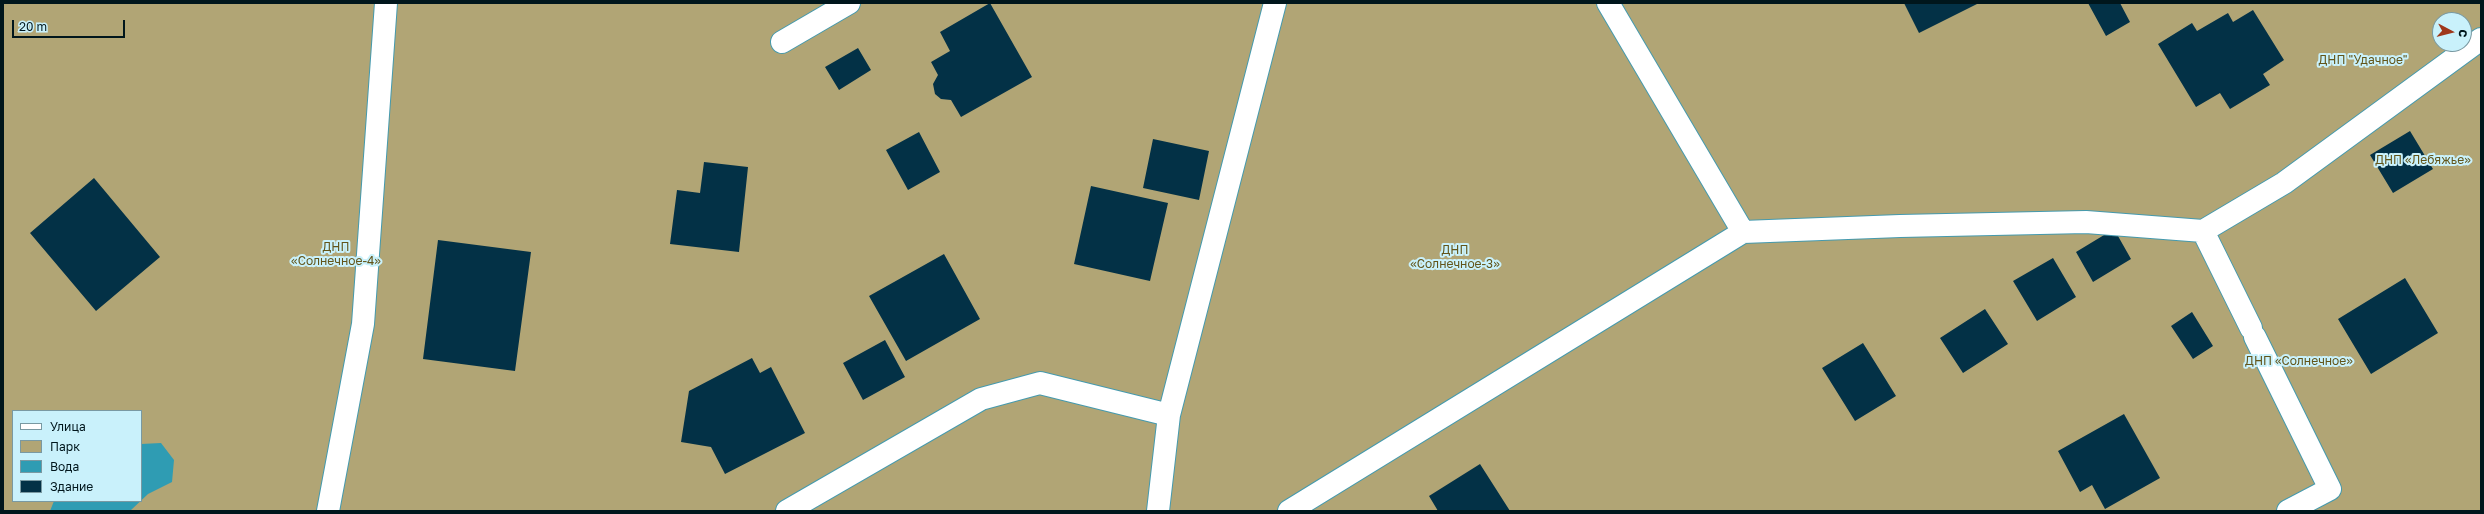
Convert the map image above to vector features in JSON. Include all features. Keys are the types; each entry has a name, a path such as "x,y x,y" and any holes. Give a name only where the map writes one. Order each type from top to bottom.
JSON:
{"street":[{"path":"328,511 363,324 386,3"},
{"path":"782,42 849,3"},
{"path":"1158,511 1169,415 1275,3"},
{"path":"1618,6 1743,232"},
{"path":"1288,511 1743,232 1900,226 2086,222 2203,231 2284,182 2481,39"},
{"path":"2203,231 2330,489 2288,511"},
{"path":"787,511 981,399 1040,383 1169,415"}],"green space":[{"name":"ДНП «Солнечное-3»","path":"3,3 2481,3 2481,511 3,511"}],"water":[{"path":"161,443 174,460 172,482 148,494 142,500 142,444"},
{"path":"54,502 140,502 130,511 50,511"}],"building":[{"path":"990,3 1032,77 961,117 951,100 941,99 935,94 933,84 938,75 931,62 950,51 940,32"},
{"path":"1904,3 1979,3 1919,33"},
{"path":"2088,3 2120,3 2130,22 2106,36"},
{"path":"2253,10 2284,60 2263,74 2270,85 2230,109 2220,93 2196,107 2158,44 2192,23 2197,31 2228,13 2233,22"},
{"path":"858,48 871,70 839,90 825,67"},
{"path":"2410,131 2433,169 2393,193 2370,155"},
{"path":"919,132 940,172 908,190 886,150"},
{"path":"1153,139 1209,151 1199,200 1143,188"},
{"path":"704,162 748,167 739,252 670,244 677,190 700,193"},
{"path":"94,178 160,257 96,311 30,233"},
{"path":"1091,186 1168,203 1150,281 1074,264"},
{"path":"2114,229 2131,259 2093,282 2076,252"},
{"path":"438,240 531,252 515,371 423,359"},
{"path":"944,254 980,319 906,361 869,296"},
{"path":"2053,258 2076,297 2037,321 2013,281"},
{"path":"2405,278 2438,333 2371,374 2338,319"},
{"path":"1985,309 2008,344 1963,373 1940,338"},
{"path":"2192,312 2213,346 2193,359 2171,326"},
{"path":"885,340 905,377 863,400 843,363"},
{"path":"1863,343 1896,396 1855,421 1822,368"},
{"path":"752,358 760,373 771,367 805,433 725,474 711,447 681,442 689,391"},
{"path":"2124,414 2160,478 2105,509 2092,485 2080,492 2058,451"},
{"path":"1480,464 1510,511 1438,511 1429,496"}],"park label":[{"name":"ДНП \"Удачное\"","path":"2363,60"},
{"name":"ДНП «Лебяжье»","path":"2423,160"},
{"name":"ДНП «Солнечное-4»","path":"336,254"},
{"name":"ДНП «Солнечное»","path":"2299,361"}]}
